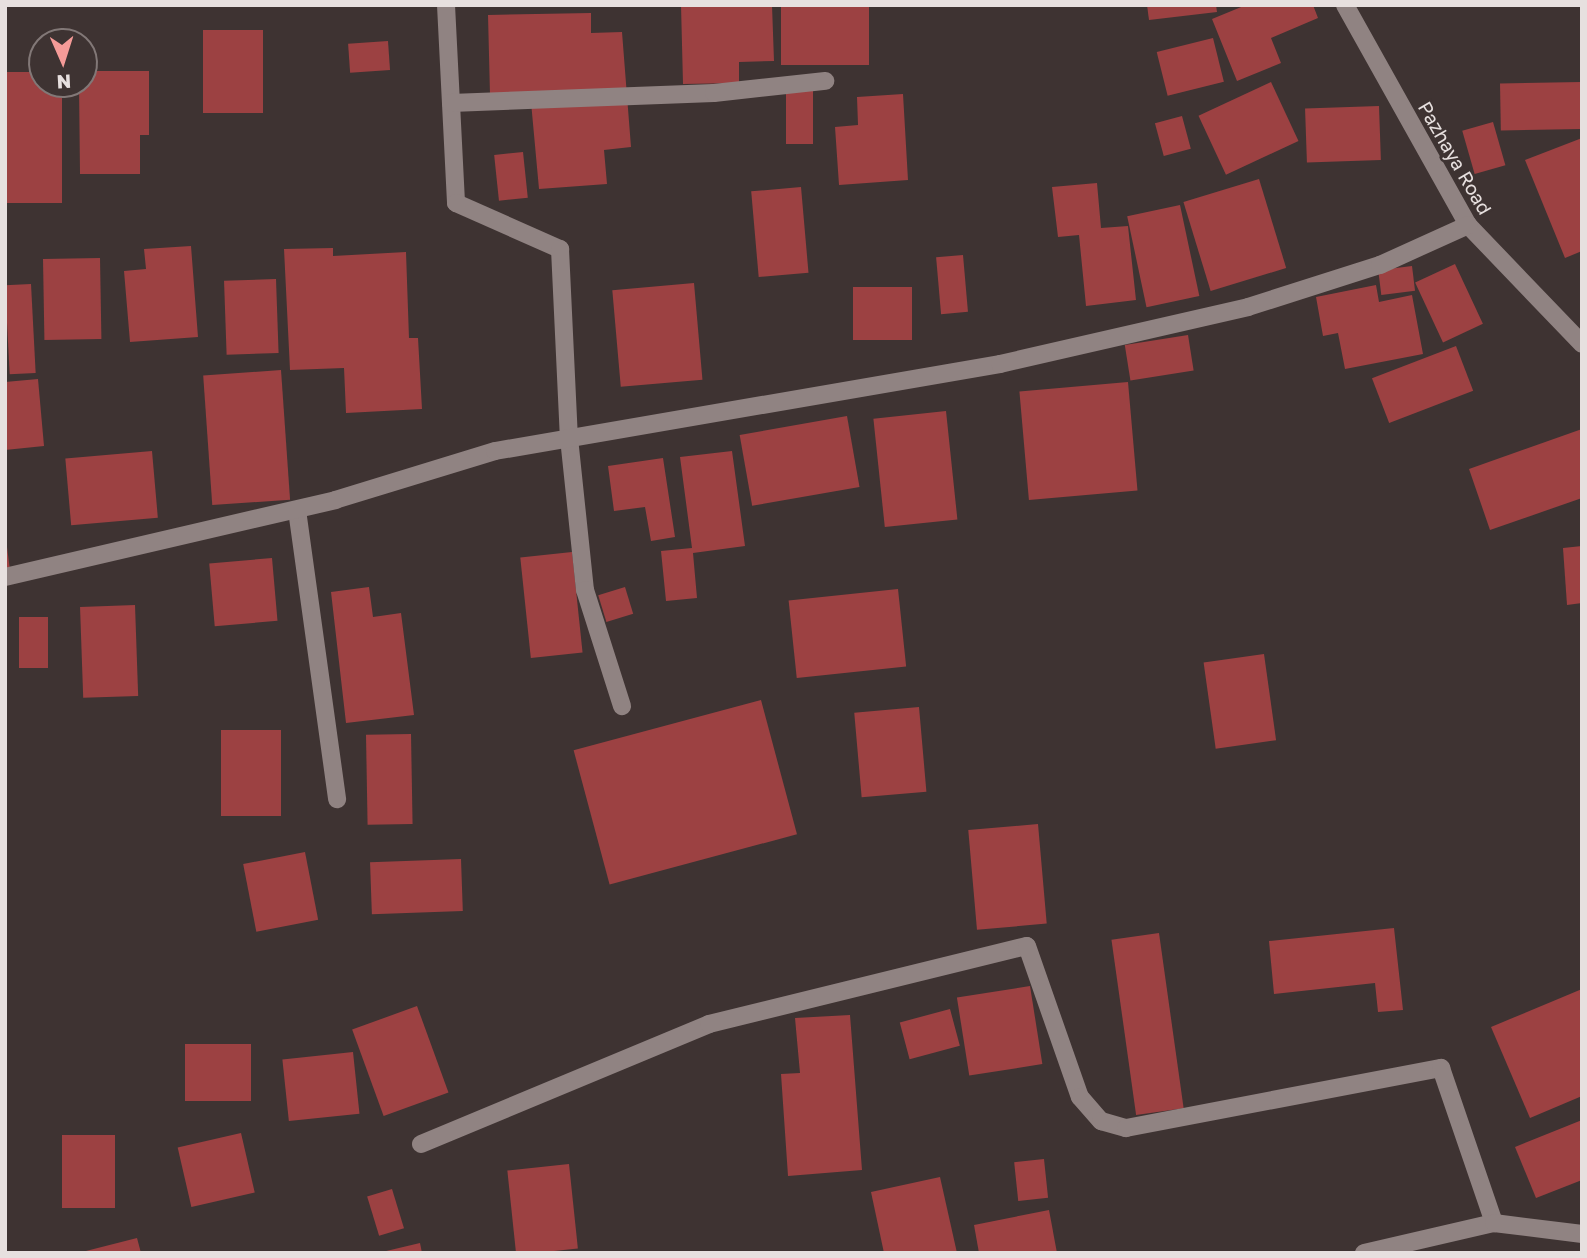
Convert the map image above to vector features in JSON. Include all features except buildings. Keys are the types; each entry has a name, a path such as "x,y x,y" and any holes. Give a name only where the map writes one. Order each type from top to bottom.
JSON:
{"street":[{"path":"446,5 456,203 560,250 569,438 585,590 622,706"},
{"name":"Pazhaya Road","path":"1345,5 1468,225 1582,344"},
{"path":"451,103 713,93 825,81"},
{"path":"5,577 297,510 495,451 1000,364 1235,310 1380,265 1468,225"},
{"path":"297,510 337,799"},
{"path":"421,1143 709,1024 1027,946 1080,1097 1101,1121 1126,1128 1441,1068 1494,1223"},
{"path":"1364,1253 1419,1246 1494,1223 1582,1234"}]}
